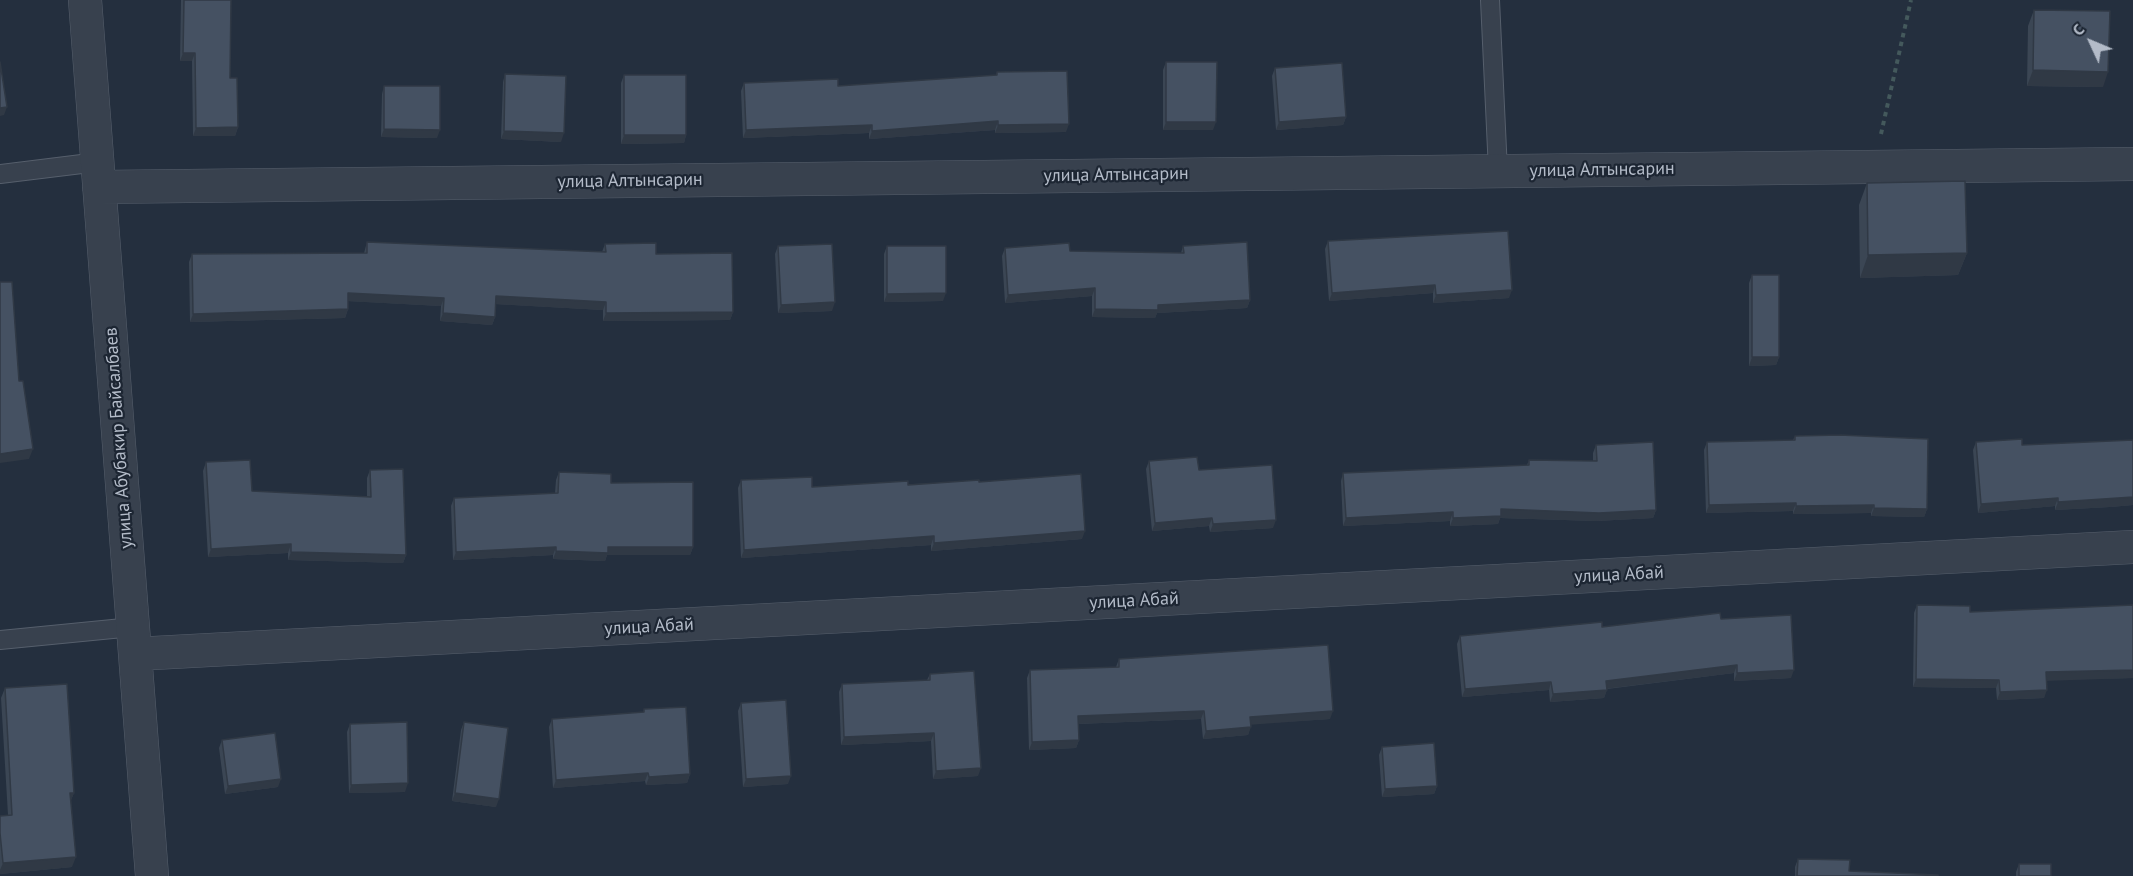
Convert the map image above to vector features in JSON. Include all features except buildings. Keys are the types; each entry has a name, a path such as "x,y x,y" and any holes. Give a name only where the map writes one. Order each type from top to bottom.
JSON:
{"street":[{"name":"улица Абубакир Байсалбаев","path":"85,0 152,876"},
{"name":"улица Алтынсарин","path":"98,175 1498,171 2133,164"},
{"name":"улица Абай","path":"134,641 2133,547"}],"lane":[{"path":"1490,0 1498,171"},
{"path":"0,174 98,175"},
{"path":"0,640 134,641"}],"path":[{"path":"1874,166 1911,0"}]}
